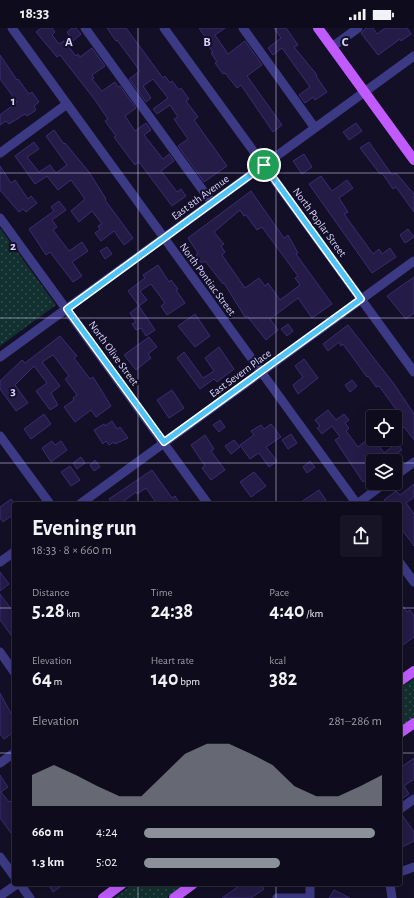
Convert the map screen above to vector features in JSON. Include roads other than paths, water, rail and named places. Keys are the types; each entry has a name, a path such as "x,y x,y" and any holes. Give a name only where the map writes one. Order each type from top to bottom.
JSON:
{"main road":[{"path":"318,28 414,160"},
{"path":"402,680 414,671"},
{"path":"402,732 414,723"},
{"path":"103,898 119,886"},
{"path":"174,898 190,886"}],"street":[{"name":"North Pontiac Street","path":"12,28 356,502"},
{"path":"85,28 212,203"},
{"name":"North Poplar Street","path":"164,28 414,372"},
{"path":"243,28 315,128"},
{"path":"332,47 358,28"},
{"name":"East 8th Avenue","path":"0,357 414,56"},
{"path":"0,153 67,104"},
{"name":"North Olive Street","path":"0,218 207,502"},
{"name":"East Severn Place","path":"83,502 414,261"},
{"path":"0,436 49,502"},
{"path":"402,471 414,462"},
{"path":"360,502 376,490"},
{"path":"0,562 12,553"},
{"path":"402,566 414,582"},
{"path":"0,652 12,669"},
{"path":"0,763 12,754"},
{"path":"402,808 414,799"},
{"path":"0,857 12,873"},
{"path":"402,871 414,867"},
{"path":"0,896 14,886"},
{"path":"21,886 30,898"},
{"path":"277,898 309,898 311,886"},
{"path":"390,886 392,898"}]}
